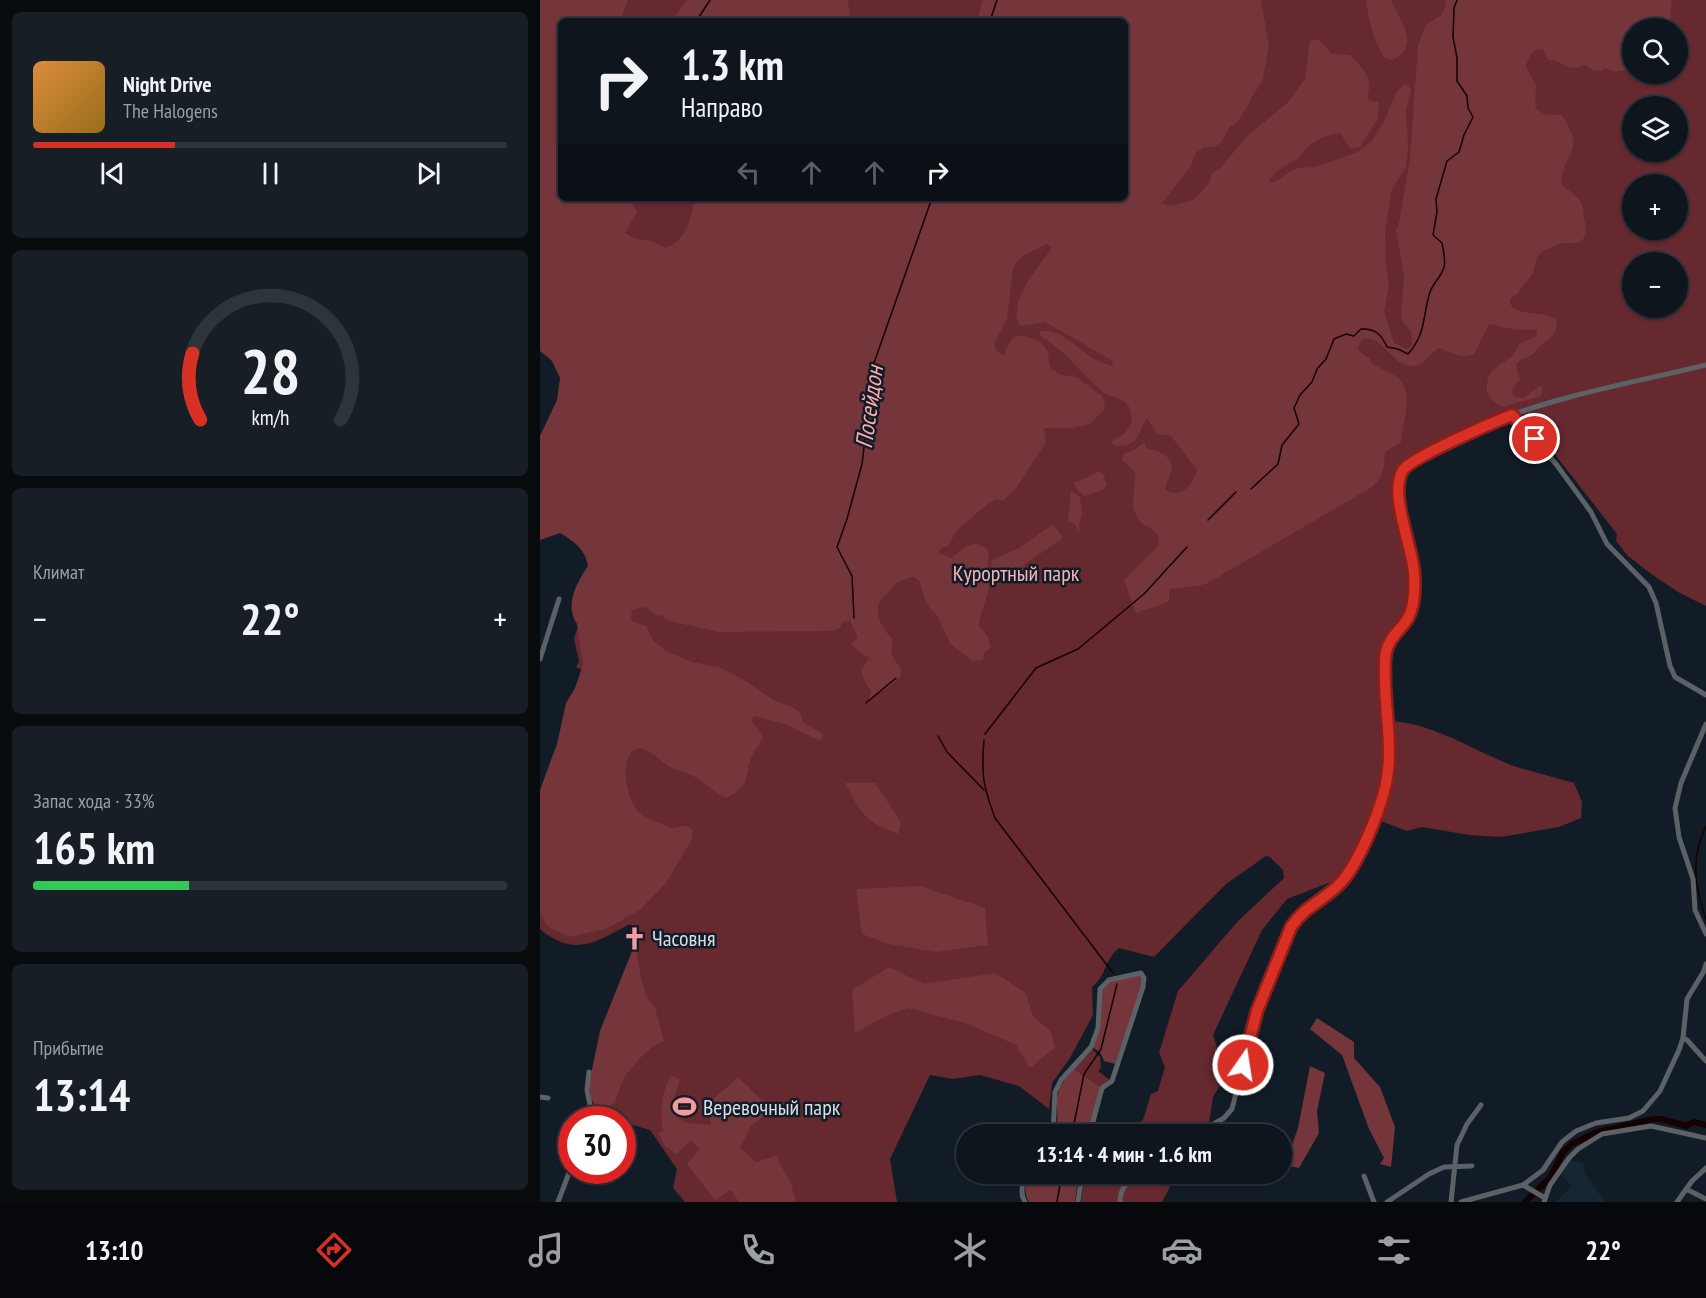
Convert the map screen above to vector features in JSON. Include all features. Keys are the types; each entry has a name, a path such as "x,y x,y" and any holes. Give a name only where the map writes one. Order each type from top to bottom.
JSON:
{"street":[{"path":"1214,1124 1224,1118 1232,1109 1257,1011 1291,927 1298,915 1344,879 1381,803 1390,757 1385,689 1386,653 1393,636 1407,620 1413,601 1413,561 1404,529 1400,498 1401,474 1408,465 1419,459 1512,415 1551,403 1706,365"},
{"path":"1512,415 1556,464 1591,512 1607,544 1649,587 1656,603 1670,666 1675,677 1706,695"},
{"path":"540,659 559,599"},
{"path":"1706,724 1681,783 1675,807 1679,837 1693,879 1695,910 1706,934"},
{"path":"1461,1202 1523,1185 1543,1170 1562,1142 1576,1131 1596,1123 1629,1118 1643,1111 1660,1091 1679,1050 1683,1038 1687,999 1705,968"},
{"path":"1053,1124 1055,1092 1061,1080 1091,1047 1098,1028 1100,989 1109,980 1141,973 1144,978 1143,987 1112,1081 1102,1088 1092,1124"},
{"path":"1683,1038 1706,1061"},
{"path":"589,1072 587,1090 590,1106"},
{"path":"540,1098 548,1098"},
{"path":"1451,1202 1459,1138 1480,1105"},
{"path":"1523,1185 1544,1200 1550,1185 1569,1158 1578,1149 1602,1134 1651,1126 1706,1138"},
{"path":"1387,1202 1443,1167 1472,1166"},
{"path":"1677,1202 1706,1168"},
{"path":"1364,1176 1374,1202"},
{"path":"558,1202 565,1184"},
{"path":"1022,1184 1025,1202"},
{"path":"1078,1202 1082,1184"},
{"path":"1120,1202 1121,1192 1126,1184"},
{"path":"1686,1189 1706,1199"}],"shaded area":[{"path":"540,0 628,0 621,18 558,18 558,201 632,201 637,212 625,233 665,248 683,235 692,213 694,201 1128,201 1128,18 978,18 983,0 1261,0 1269,46 1262,82 1238,121 1229,128 1220,144 1204,147 1196,153 1191,166 1162,203 1170,206 1194,200 1209,183 1212,173 1221,168 1244,139 1287,103 1305,79 1310,41 1318,39 1332,54 1350,55 1359,65 1368,79 1367,97 1370,101 1379,102 1378,118 1360,147 1350,148 1340,133 1326,136 1312,144 1298,158 1271,177 1269,181 1272,183 1297,168 1315,167 1358,152 1372,141 1397,91 1404,85 1408,85 1411,89 1406,112 1408,147 1406,167 1392,189 1385,233 1389,286 1384,311 1394,343 1407,349 1412,345 1411,332 1403,322 1401,315 1404,277 1396,230 1410,158 1418,45 1426,25 1441,15 1446,0 1672,0 1670,18 1622,18 1622,71 1605,68 1601,71 1592,70 1585,65 1569,68 1548,59 1543,49 1534,51 1526,67 1536,85 1535,105 1537,109 1544,114 1562,115 1573,137 1572,151 1561,184 1582,203 1586,230 1584,238 1579,243 1562,243 1544,250 1537,257 1533,273 1518,293 1510,299 1510,304 1520,311 1546,315 1557,320 1552,336 1516,366 1520,380 1513,390 1514,397 1523,398 1539,386 1543,387 1541,396 1503,407 1492,400 1487,393 1490,373 1513,355 1520,344 1537,335 1537,330 1517,330 1489,324 1474,354 1460,356 1438,348 1422,363 1411,366 1397,360 1378,342 1363,339 1358,347 1360,352 1370,359 1371,363 1397,377 1403,384 1407,399 1401,442 1385,452 1384,467 1379,479 1372,487 1208,583 1169,589 1169,601 1161,605 1136,613 1124,580 1158,546 1159,536 1143,524 1134,510 1135,472 1122,460 1125,453 1145,443 1146,448 1159,451 1172,465 1165,490 1177,493 1190,485 1197,470 1171,436 1157,434 1147,418 1140,434 1131,443 1122,446 1112,444 1113,440 1123,435 1131,423 1131,413 1127,403 1102,391 1057,347 1039,335 1041,331 1056,333 1094,359 1112,366 1113,361 1045,322 1022,326 1018,323 1018,303 1022,293 1052,247 1047,244 1019,260 1013,269 1007,319 994,344 997,352 1004,355 1008,344 1016,336 1036,340 1047,351 1051,368 1059,374 1078,378 1102,396 1105,405 1104,410 1090,424 1072,428 1044,428 1046,442 1016,488 1003,501 997,499 990,502 958,529 947,547 940,550 939,553 951,558 967,546 977,543 989,553 989,587 979,626 988,637 991,647 984,653 983,660 973,661 950,644 937,615 929,607 920,582 914,577 897,583 878,606 880,622 893,639 891,654 901,669 900,677 869,699 871,692 861,671 869,658 851,644 858,638 850,620 843,622 839,629 832,631 719,632 669,621 645,607 632,610 633,622 646,626 652,639 666,651 692,662 719,667 744,680 775,701 800,712 803,722 824,735 820,741 785,724 753,716 752,721 763,737 753,754 744,784 726,798 696,777 670,767 646,750 638,749 632,752 628,759 626,778 634,806 645,816 670,828 690,827 693,830 692,839 666,883 640,910 606,929 569,937 547,926 540,912 540,790 557,744 566,703 575,688 583,665 572,602 576,586 588,566 578,546 560,533 540,540 540,436 557,400 560,378 552,361 540,351"},
{"path":"687,0 848,0 850,18 673,18"},
{"path":"1366,0 1391,0 1403,24 1406,32 1406,47 1402,54 1393,60 1384,58 1377,44"},
{"path":"1096,471 1103,473 1107,485 1103,490 1085,496 1077,490 1074,483 1095,474"},
{"path":"1071,491 1080,497 1082,513 1080,532 1077,531 1076,525 1068,521"},
{"path":"1053,524 1063,538 995,583 992,560 1019,548"},
{"path":"845,783 875,783 901,822 898,834 871,821 855,802"},
{"path":"920,886 985,908 988,945 936,952 889,944 862,934 856,889"},
{"path":"637,939 637,956 642,981 646,996 655,1008 664,1041 652,1047 624,1077 615,1102 610,1106 595,1106 589,1084 600,1031"},
{"path":"889,967 924,984 995,973 1026,993 1033,1016 1051,1032 1055,1048 1030,1068 1016,1045 965,1023 908,1008 886,1016 855,1033 852,990"},
{"path":"1140,975 1142,987 1115,1064 1104,1061 1100,1052 1092,1047 1100,1028 1101,990 1111,981"},
{"path":"1317,1018 1354,1042 1354,1058 1380,1087 1395,1127 1391,1167 1380,1164 1384,1158 1369,1129 1342,1055 1310,1029"},
{"path":"1310,1066 1325,1073 1317,1111 1319,1133 1299,1168 1292,1166 1292,1145 1298,1128"},
{"path":"1074,1069 1101,1087 1092,1124 1057,1124 1058,1094 1065,1079"},
{"path":"671,1076 680,1079 672,1104 675,1115 687,1123 711,1125 709,1103 738,1077 772,1110 751,1126 740,1148 756,1162 776,1156 791,1184 796,1202 739,1202 731,1190 715,1200 687,1164 700,1149 690,1140 677,1154 665,1146 658,1133 663,1131 662,1103"},
{"path":"1569,1160 1583,1163 1585,1174 1605,1202 1556,1202 1572,1186 1560,1174"},
{"path":"1026,1184 1078,1184 1075,1202 1029,1202"}],"green space":[{"name":"Курортный парк","path":"601,0 1706,0 1706,606 1678,592 1628,556 1616,541 1617,534 1520,410 1406,464 1398,478 1401,521 1410,562 1410,600 1387,643 1385,721 1417,725 1450,737 1511,765 1574,783 1582,802 1581,818 1559,827 1501,837 1469,835 1422,827 1407,831 1373,818 1341,878 1287,899 1262,930 1213,1035 1226,1075 1213,1097 1209,1124 1138,1124 1143,1120 1151,1094 1158,1091 1165,1067 1159,1053 1178,991 1238,921 1284,878 1283,870 1266,856 1226,884 1154,957 1119,948 1114,952 1097,983 1092,987 1093,1015 1070,1058 1052,1083 1049,1109 1019,1086 980,1075 952,1079 930,1075 890,1159 897,1202 685,1202 673,1188 677,1169 650,1130 636,1126 636,1106 596,1106 600,1031 637,939 630,924 596,941 574,945 552,938 540,929 540,793 588,673 576,667 579,662 574,638 595,579 579,201 1128,201 1128,18 604,18"},
{"path":"1092,1049 1100,1057 1101,1068 1098,1071 1110,1080 1101,1087 1074,1069"},
{"path":"1085,1184 1171,1184 1162,1202 1081,1202"}],"waterway":[{"path":"698,18 710,0"},
{"name":"Посейдон","path":"991,18 997,0"},
{"path":"1251,489 1278,464 1282,445 1299,424 1294,408 1300,395 1312,382 1317,369 1326,359 1334,339 1346,334 1354,336 1361,329 1370,330 1380,335 1387,347 1408,354 1418,339 1430,292 1445,264 1442,243 1433,235 1437,212 1436,199 1447,161 1459,152 1473,117 1468,108 1467,96 1457,81 1457,58 1453,37 1454,8 1457,0"},
{"name":"Посейдон","path":"854,618 852,576 837,547 862,464 874,363 931,201"},
{"path":"1208,520 1236,492"},
{"path":"985,734 1036,668 1078,649 1144,594 1187,547"},
{"path":"866,703 896,678"},
{"path":"938,736 947,752 984,790"},
{"path":"984,740 984,780 995,818 1113,973"},
{"path":"1706,826 1696,861 1699,896 1706,920"},
{"path":"1074,1124 1084,1074 1101,1049 1117,984"},
{"path":"1525,1202 1550,1178 1563,1152 1572,1144 1597,1132 1653,1119 1686,1126 1694,1122 1706,1125"},
{"path":"1057,1202 1060,1184"}],"place":[{"name":"Часовня","path":"634,938"},
{"name":"Веревочный парк","path":"685,1107"}],"route":[{"path":"1243,1065 1257,1011 1291,927 1298,915 1344,879 1369,831 1384,792 1390,757 1384,666 1388,644 1407,620 1413,601 1413,561 1401,514 1399,488 1401,474 1408,465 1512,415 1535,439"}]}
